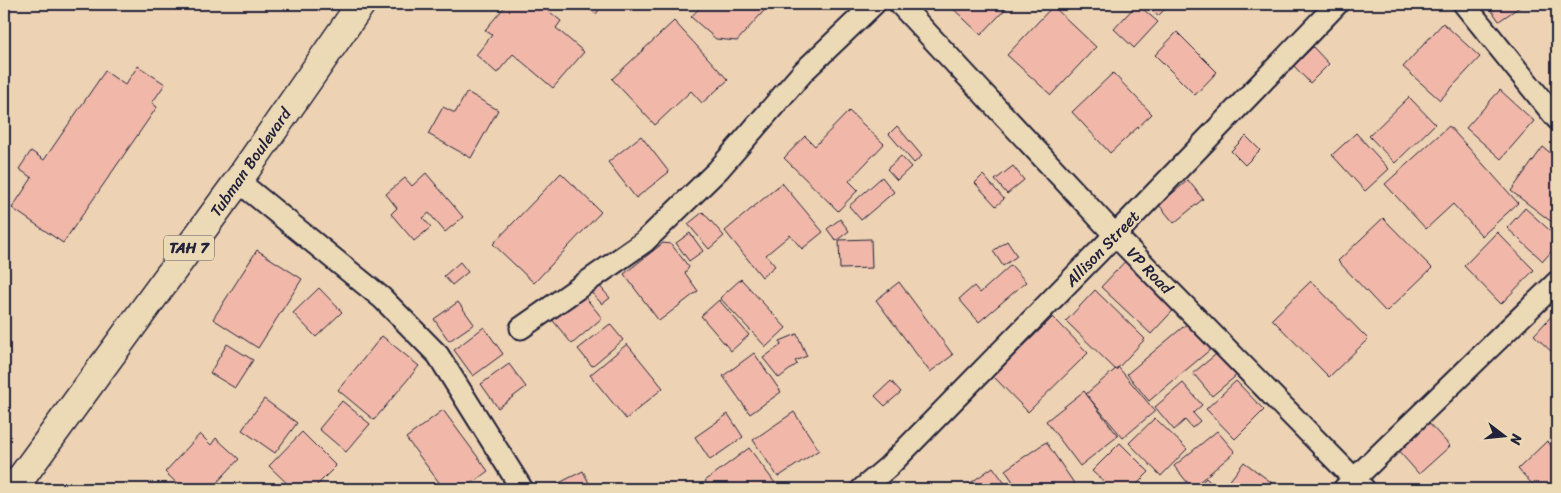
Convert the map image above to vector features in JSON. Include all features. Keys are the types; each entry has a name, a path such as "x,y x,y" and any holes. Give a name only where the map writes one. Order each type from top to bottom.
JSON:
{"highway":[{"name":"Tubman Boulevard","path":"14,489 238,181 361,4"}],"street":[{"path":"521,328 644,242 718,170 804,71 874,4"},
{"name":"VP Road","path":"900,4 1354,486"},
{"name":"Allison Street","path":"862,489 895,460 1116,235 1337,4"},
{"path":"1464,4 1557,119"},
{"path":"238,181 382,298 438,355 522,489"},
{"path":"1354,486 1557,282"}],"building":[{"path":"507,4 528,4 531,7 534,4 540,4 561,21 556,28 584,52 553,88 513,54 497,73 476,55 492,35 485,30"},
{"path":"587,4 603,4 596,14 585,6"},
{"path":"703,4 770,4 737,41 716,39 691,17"},
{"path":"948,4 1010,4 981,35"},
{"path":"1137,4 1158,22 1134,48 1114,29"},
{"path":"1145,4 1168,4 1169,5 1158,16"},
{"path":"1487,4 1524,4 1499,21"},
{"path":"1053,6 1096,47 1051,95 1007,55"},
{"path":"1557,20 1557,43 1552,42"},
{"path":"674,21 728,80 702,103 691,91 655,125 612,79"},
{"path":"1443,23 1480,57 1440,100 1403,67"},
{"path":"1177,32 1217,72 1195,95 1155,55"},
{"path":"1313,47 1329,64 1310,83 1294,66"},
{"path":"138,66 165,84 152,103 157,107 63,243 12,208 32,178 19,169 31,151 44,160 105,71 125,85"},
{"path":"1113,73 1152,114 1110,153 1072,112"},
{"path":"1500,90 1534,121 1501,159 1466,128"},
{"path":"467,92 498,110 471,158 428,134 443,107 455,113"},
{"path":"1409,97 1435,124 1395,163 1369,136"},
{"path":"849,111 884,144 849,181 858,190 838,211 784,158 805,136 815,146"},
{"path":"897,126 922,156 914,163 889,134"},
{"path":"1449,126 1518,203 1482,236 1453,204 1426,229 1385,184"},
{"path":"1356,133 1389,169 1365,191 1332,155"},
{"path":"641,136 669,172 636,198 608,162"},
{"path":"1246,136 1260,150 1245,165 1231,151"},
{"path":"1543,147 1557,158 1557,226 1511,191"},
{"path":"901,156 911,167 897,180 887,169"},
{"path":"1013,166 1024,180 1007,194 995,180"},
{"path":"426,173 463,217 445,232 429,213 423,218 431,227 414,241 391,214 397,208 386,194 405,178 412,186"},
{"path":"561,173 601,212 534,283 493,244"},
{"path":"983,175 1004,199 996,206 975,183"},
{"path":"882,177 894,192 861,220 849,206"},
{"path":"1188,180 1203,199 1174,223 1159,205"},
{"path":"782,183 823,232 802,249 790,235 766,255 775,266 762,277 725,231"},
{"path":"1525,208 1557,237 1557,245 1543,261 1507,228"},
{"path":"703,212 724,236 709,249 688,224"},
{"path":"1383,218 1432,268 1386,312 1338,261"},
{"path":"840,219 849,231 836,241 827,229"},
{"path":"1497,232 1534,270 1501,304 1464,266"},
{"path":"690,233 703,251 689,261 676,243"},
{"path":"871,239 872,268 840,269 839,240"},
{"path":"1007,241 1017,256 1003,266 993,251"},
{"path":"663,243 671,244 689,267 685,273 698,291 659,321 624,274"},
{"path":"257,250 302,279 258,348 213,319"},
{"path":"1131,255 1181,302 1151,334 1101,287"},
{"path":"460,262 468,272 452,285 444,276"},
{"path":"1011,265 1026,282 979,322 959,299 974,286 980,293"},
{"path":"741,279 786,328 766,347 720,298"},
{"path":"1311,281 1368,339 1329,377 1272,319"},
{"path":"899,282 953,355 930,372 876,300"},
{"path":"597,283 610,298 602,304 589,290"},
{"path":"319,288 342,312 316,337 293,313"},
{"path":"1095,290 1145,339 1116,370 1066,321"},
{"path":"581,292 602,318 572,344 550,317"},
{"path":"719,300 749,335 731,351 701,316"},
{"path":"458,302 474,324 449,341 434,319"},
{"path":"1557,310 1557,357 1534,335"},
{"path":"1053,317 1088,353 1028,412 993,376"},
{"path":"1189,322 1211,349 1149,401 1127,374"},
{"path":"610,324 623,340 592,366 578,349"},
{"path":"484,327 503,354 473,376 454,350"},
{"path":"797,334 807,356 795,361 797,364 779,378 763,358 781,345 780,341"},
{"path":"382,336 419,366 374,420 338,390"},
{"path":"227,344 253,360 235,388 210,373"},
{"path":"627,344 663,388 626,419 590,375"},
{"path":"1225,347 1243,370 1212,396 1193,373"},
{"path":"754,353 781,392 750,414 723,376"},
{"path":"509,364 526,387 498,408 481,384"},
{"path":"1118,367 1155,411 1123,438 1086,394"},
{"path":"891,381 901,392 885,406 875,396"},
{"path":"1236,381 1264,410 1235,439 1206,409"},
{"path":"1183,383 1202,405 1193,413 1200,421 1192,428 1185,420 1174,430 1155,407"},
{"path":"1084,391 1118,436 1080,466 1046,421"},
{"path":"264,399 297,423 275,453 242,430"},
{"path":"342,401 370,424 346,452 319,429"},
{"path":"443,410 488,471 464,489 444,489 406,438"},
{"path":"794,412 819,450 778,477 753,440"},
{"path":"728,414 743,437 710,460 695,437"},
{"path":"1155,418 1187,449 1161,476 1129,443"},
{"path":"1426,420 1450,446 1419,474 1396,448"},
{"path":"1217,431 1235,452 1192,488 1174,466"},
{"path":"302,432 336,466 313,489 293,489 269,466"},
{"path":"200,434 211,445 216,438 239,459 211,489 183,489 165,472"},
{"path":"1547,441 1557,452 1557,478 1546,489 1537,489 1518,469"},
{"path":"1046,442 1078,489 1018,489 1005,470"},
{"path":"1120,443 1149,472 1132,489 1111,489 1092,471"},
{"path":"749,448 775,483 766,489 711,489 705,481"},
{"path":"1244,462 1279,488 1227,489 1225,487"},
{"path":"993,467 1009,489 962,489"},
{"path":"583,471 592,489 557,489 555,485"},
{"path":"1206,478 1217,489 1195,489"}]}
